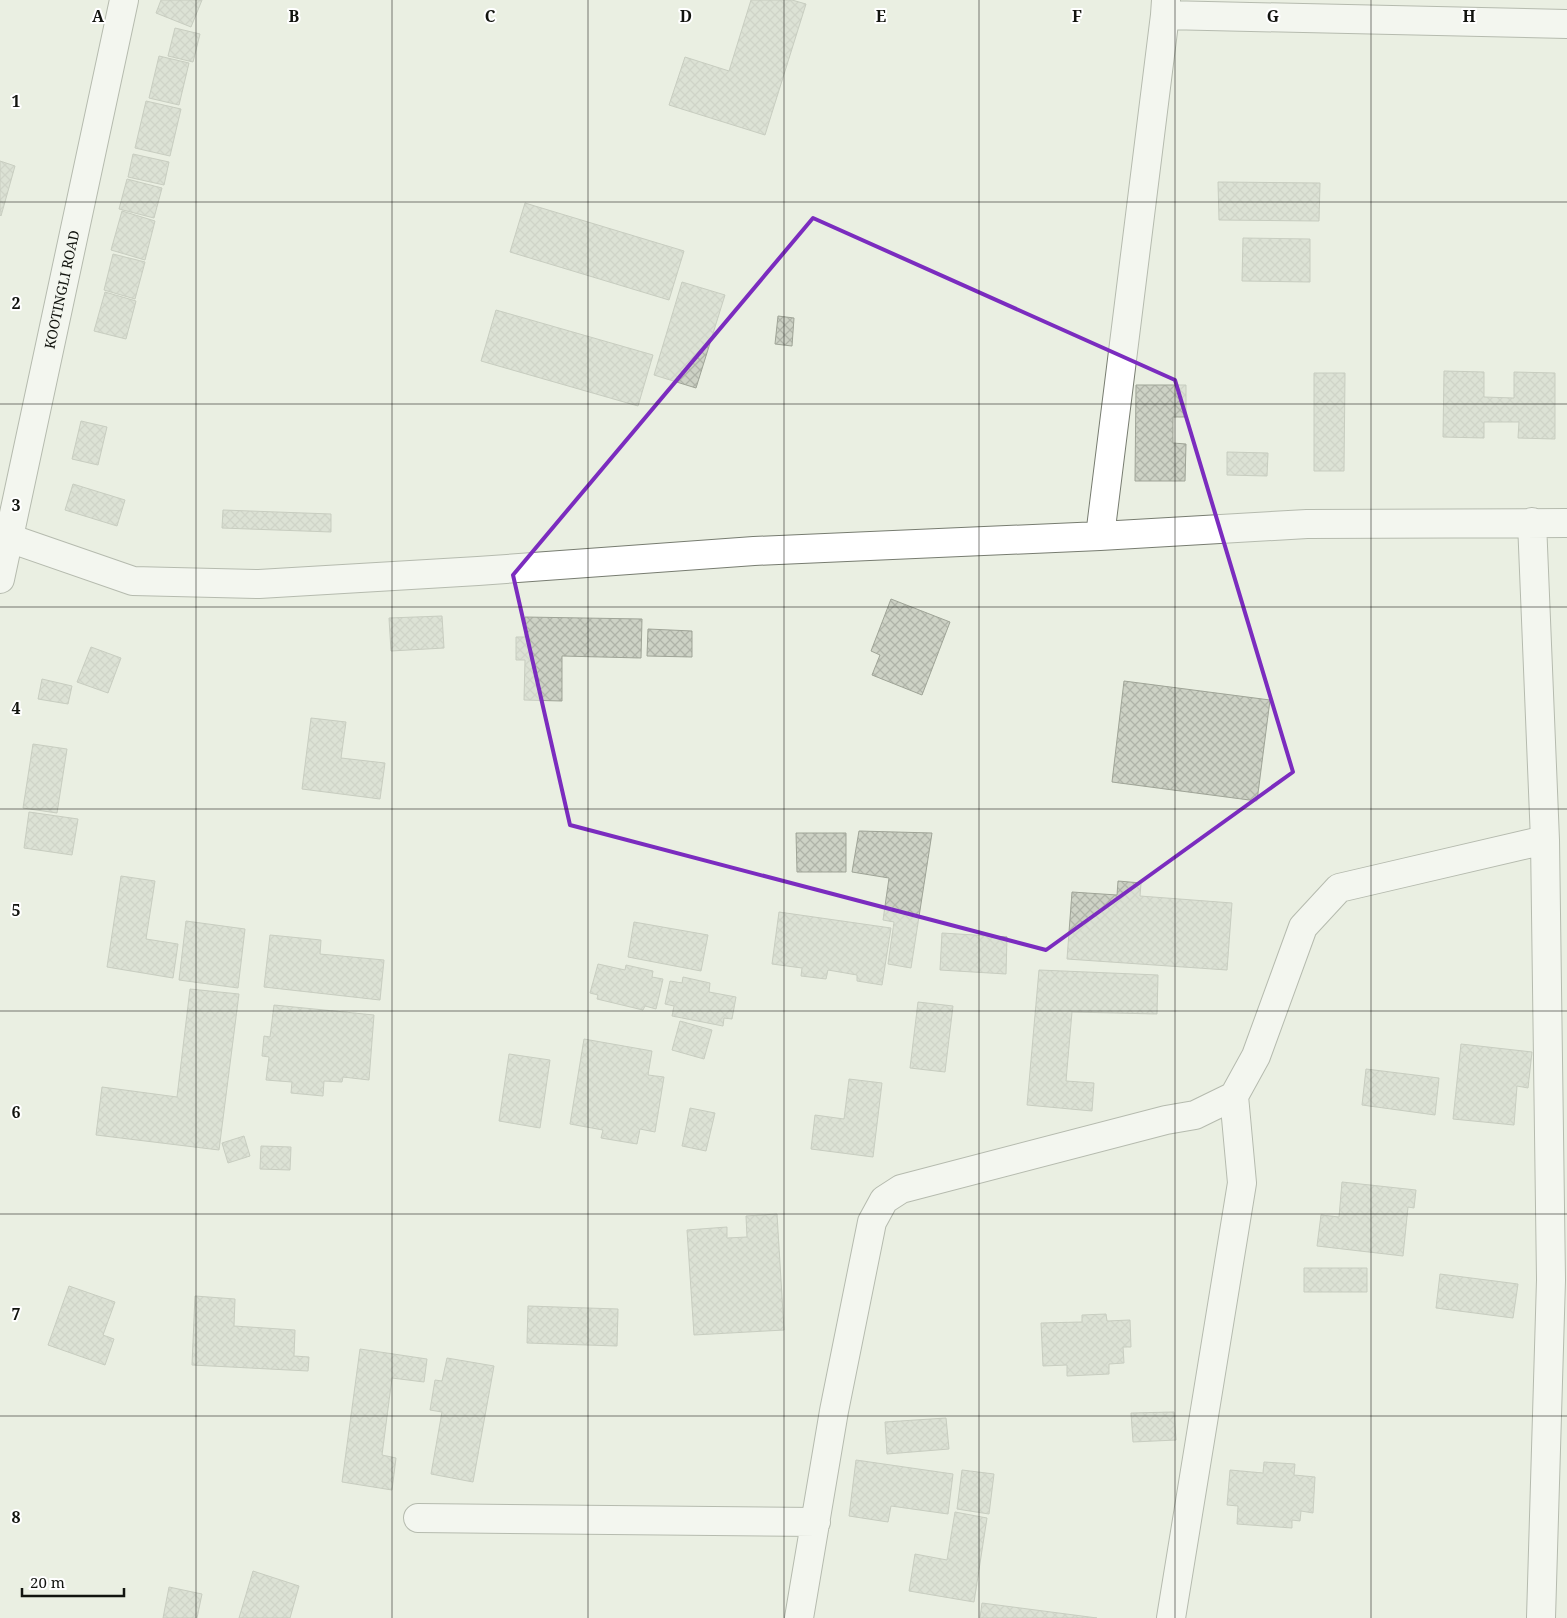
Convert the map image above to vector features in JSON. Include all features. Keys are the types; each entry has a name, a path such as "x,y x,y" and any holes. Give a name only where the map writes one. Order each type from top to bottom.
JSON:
{"street":[{"name":"KOOTINGLI ROAD","path":"0,579 5,537 124,0"},
{"path":"1100,536 1165,7 1567,24"},
{"path":"1532,522 1545,840 1550,1280 1541,1618"},
{"path":"5,537 133,581 259,584 478,571 754,551 1100,536 1307,524 1567,523"},
{"path":"1171,1618 1242,1183 1234,1096 1256,1056 1303,927 1339,888 1545,840"},
{"path":"799,1618 834,1411 872,1222 884,1200 900,1189 1166,1120 1195,1115 1234,1096"},
{"path":"418,1518 816,1522"}],"highlighted area":[{"path":"813,218 1175,380 1293,772 1046,950 570,825 513,575"}],"building":[{"path":"161,0 202,0 191,27 156,13"},
{"path":"751,0 792,0 806,4 765,135 669,105 685,57 729,71"},
{"path":"175,28 200,34 193,62 168,56"},
{"path":"159,56 189,63 179,105 149,98"},
{"path":"146,101 181,109 170,156 135,148"},
{"path":"133,154 169,162 164,185 128,177"},
{"path":"0,161 15,166 1,216 0,215"},
{"path":"127,179 162,188 154,218 119,209"},
{"path":"1218,182 1320,183 1319,221 1219,220"},
{"path":"525,203 684,251 669,300 510,252"},
{"path":"122,211 155,221 145,260 111,250"},
{"path":"1243,238 1310,239 1310,282 1242,281"},
{"path":"113,254 145,262 135,299 104,290"},
{"path":"682,282 725,295 696,388 654,375"},
{"path":"105,292 136,301 126,339 94,331"},
{"path":"496,310 653,355 638,406 481,361"},
{"path":"778,316 794,318 792,346 775,344"},
{"path":"1444,371 1484,372 1484,397 1514,398 1514,372 1555,373 1555,439 1518,438 1519,422 1484,422 1484,438 1443,437"},
{"path":"1314,373 1345,373 1344,471 1314,471"},
{"path":"1136,385 1186,385 1186,417 1173,417 1173,443 1186,444 1185,481 1135,481"},
{"path":"81,421 107,427 98,465 72,459"},
{"path":"1227,452 1268,453 1267,476 1227,475"},
{"path":"73,484 125,500 117,526 65,510"},
{"path":"223,510 331,514 331,532 222,528"},
{"path":"891,599 950,622 922,695 872,675 880,655 871,651"},
{"path":"442,616 444,648 391,651 389,618"},
{"path":"525,617 642,619 641,658 562,656 562,701 524,700 525,660 516,660 516,637 525,637"},
{"path":"648,629 692,631 692,657 647,656"},
{"path":"91,647 121,658 108,693 77,682"},
{"path":"42,679 72,686 68,704 38,699"},
{"path":"1124,681 1270,700 1257,801 1112,782"},
{"path":"311,718 346,722 341,758 385,763 380,799 302,789"},
{"path":"33,744 67,749 57,813 23,808"},
{"path":"29,812 78,819 72,855 24,848"},
{"path":"859,831 932,833 911,968 888,964 894,922 883,920 889,878 852,872"},
{"path":"796,833 846,833 846,872 797,872"},
{"path":"121,876 155,881 146,939 178,944 173,978 107,967"},
{"path":"1118,881 1141,883 1140,896 1232,903 1227,970 1067,959 1072,892 1117,895"},
{"path":"779,912 891,928 882,985 857,981 857,975 828,970 826,979 801,976 802,968 772,964"},
{"path":"186,921 245,929 238,988 179,980"},
{"path":"634,922 708,935 701,971 628,957"},
{"path":"942,933 1007,937 1006,974 940,970"},
{"path":"270,935 321,940 320,954 384,960 380,1000 264,987"},
{"path":"598,964 625,970 626,965 653,971 652,977 663,979 656,1009 645,1006 643,1010 597,999 598,995 590,993"},
{"path":"1039,970 1158,975 1157,1014 1072,1012 1066,1081 1094,1083 1092,1111 1027,1105"},
{"path":"683,977 710,983 709,992 736,997 732,1019 724,1018 723,1026 672,1016 674,1006 665,1004 670,981 682,983"},
{"path":"190,989 239,994 219,1150 96,1135 102,1087 177,1097"},
{"path":"918,1002 953,1006 945,1072 910,1068"},
{"path":"274,1005 374,1015 369,1080 343,1077 342,1082 324,1081 323,1096 291,1093 292,1082 266,1080 269,1057 262,1056 264,1036 270,1037"},
{"path":"680,1021 712,1030 704,1059 672,1050"},
{"path":"584,1039 652,1051 648,1075 664,1077 655,1132 640,1129 637,1144 601,1138 603,1130 570,1124"},
{"path":"1461,1044 1532,1052 1528,1088 1517,1086 1514,1125 1453,1119"},
{"path":"509,1054 550,1060 540,1128 499,1121"},
{"path":"1366,1069 1439,1078 1435,1115 1362,1105"},
{"path":"849,1079 882,1083 873,1157 811,1149 815,1115 844,1119"},
{"path":"690,1108 715,1113 706,1151 682,1146"},
{"path":"244,1136 250,1156 228,1163 222,1143"},
{"path":"261,1146 291,1147 290,1170 260,1169"},
{"path":"1342,1182 1416,1190 1414,1208 1408,1207 1403,1256 1317,1246 1321,1215 1339,1217"},
{"path":"777,1214 784,1330 694,1335 687,1230 727,1227 727,1238 747,1237 746,1216"},
{"path":"1304,1268 1367,1268 1367,1292 1304,1292"},
{"path":"1440,1274 1518,1284 1513,1318 1436,1308"},
{"path":"69,1286 115,1302 103,1335 114,1339 105,1365 48,1345"},
{"path":"195,1296 235,1299 234,1326 295,1330 294,1356 309,1357 308,1371 192,1365"},
{"path":"528,1306 618,1309 617,1346 527,1343"},
{"path":"1106,1314 1107,1321 1130,1320 1131,1347 1123,1347 1124,1363 1109,1364 1109,1374 1067,1376 1067,1365 1043,1366 1041,1323 1082,1322 1082,1315"},
{"path":"360,1349 427,1359 424,1382 392,1378 382,1455 396,1458 392,1490 342,1482"},
{"path":"447,1358 494,1366 473,1482 431,1474 442,1412 430,1410 435,1380 442,1381"},
{"path":"1174,1412 1176,1440 1133,1442 1131,1413"},
{"path":"946,1418 949,1449 887,1454 885,1422"},
{"path":"856,1460 953,1474 948,1514 891,1506 888,1522 849,1516"},
{"path":"1264,1462 1295,1464 1294,1475 1315,1477 1313,1513 1301,1511 1300,1521 1292,1520 1292,1528 1237,1524 1238,1506 1227,1505 1230,1470 1263,1473"},
{"path":"962,1470 994,1474 989,1514 957,1509"},
{"path":"955,1512 987,1518 974,1602 909,1591 915,1554 947,1560"},
{"path":"253,1571 299,1586 290,1618 239,1618"},
{"path":"169,1587 202,1594 197,1618 163,1618"},
{"path":"982,1603 1097,1618 980,1618"}]}
